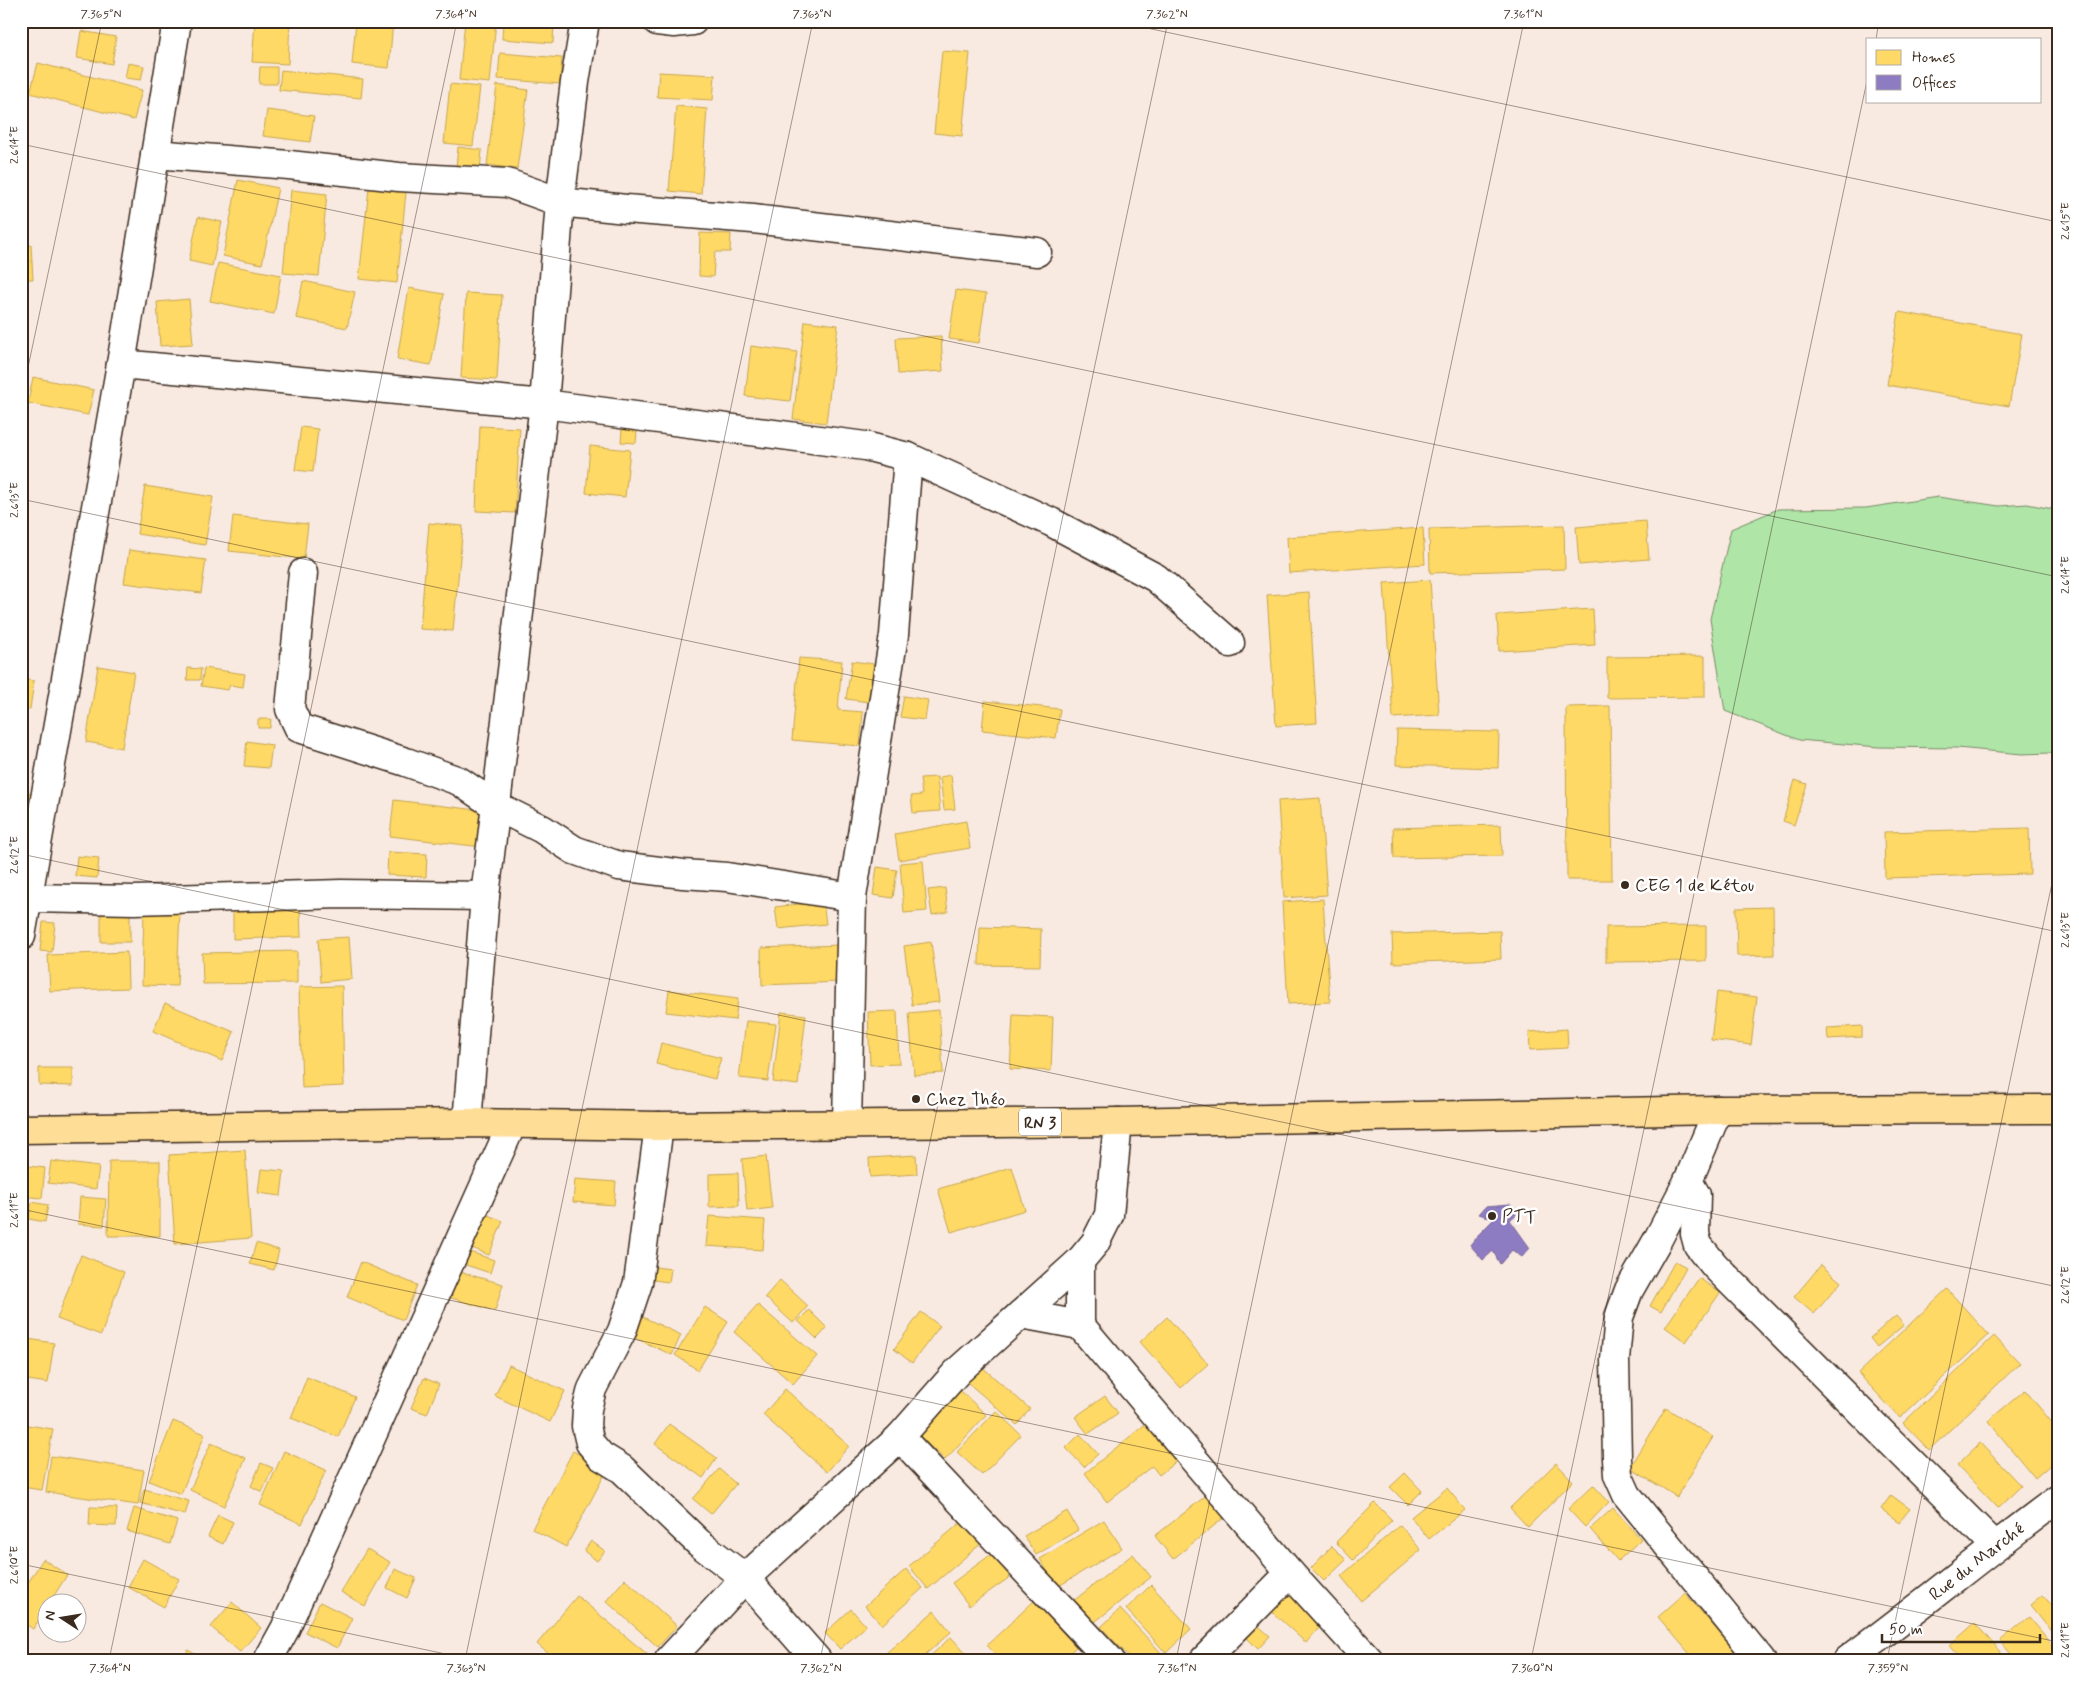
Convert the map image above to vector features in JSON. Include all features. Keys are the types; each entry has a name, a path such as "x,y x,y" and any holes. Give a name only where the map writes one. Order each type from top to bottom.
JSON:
{"main road":[{"name":"RN 3","path":"21,1129 467,1123 659,1126 1118,1122 1718,1110 2058,1109"}],"street":[{"path":"21,936 121,364 177,21"},
{"path":"467,1123 485,896 544,404 560,202 575,82 585,21"},
{"path":"657,21 674,23 693,21"},
{"path":"155,154 288,165 399,177 507,183 560,202 626,209 753,218 1037,252"},
{"path":"121,364 544,404 866,446 908,457 1051,522 1156,578 1230,643"},
{"path":"847,1124 852,897 894,635 908,457"},
{"path":"303,573 290,709 299,728 406,762 459,782 496,806 542,829 574,850 619,866 727,877 852,897"},
{"path":"28,898 134,900 341,894 485,896"},
{"path":"1718,1110 1688,1181 1629,1290 1619,1317 1615,1359 1618,1475 1627,1495 1761,1660"},
{"path":"669,1660 745,1578 900,1438 958,1371 1080,1261 1096,1242 1109,1215 1118,1122"},
{"path":"268,1660 285,1629 512,1124"},
{"path":"659,1126 638,1283 622,1331 592,1389 587,1409 586,1426 590,1444 601,1456 622,1469 699,1543 745,1578 817,1660"},
{"path":"1688,1181 1696,1195 1695,1234 1698,1245 1715,1266 1994,1545"},
{"path":"1080,1261 1080,1325"},
{"path":"1021,1314 1080,1325 1290,1573 1369,1660"},
{"path":"900,1438 1110,1660"},
{"name":"Rue du Marché","path":"1848,1660 1895,1626 1994,1545 2058,1499"},
{"path":"1204,1660 1290,1573"}],"green space":[{"path":"1938,497 1999,506 2027,504 2058,510 2058,756 2050,753 2022,754 1957,748 1878,747 1799,740 1725,711 1710,619 1731,529 1778,509 1866,508"}],"building: Homes":[{"path":"255,21 290,21 288,64 252,62"},
{"path":"356,21 393,21 389,68 352,64"},
{"path":"465,21 496,21 490,83 459,80"},
{"path":"503,21 554,21 553,43 502,39"},
{"path":"81,31 116,37 112,64 77,58"},
{"path":"942,51 970,53 962,136 934,133"},
{"path":"500,53 562,58 560,84 498,79"},
{"path":"38,63 142,90 134,120 30,93"},
{"path":"128,63 144,66 141,80 125,78"},
{"path":"260,67 277,67 277,84 259,84"},
{"path":"281,70 363,79 361,98 279,90"},
{"path":"659,72 715,75 713,100 657,97"},
{"path":"450,84 480,87 473,146 444,143"},
{"path":"497,85 528,90 517,169 487,165"},
{"path":"676,106 707,109 701,194 669,191"},
{"path":"267,110 314,116 310,142 263,136"},
{"path":"458,147 482,150 480,170 456,167"},
{"path":"238,180 278,188 262,264 223,256"},
{"path":"369,188 406,192 397,283 359,279"},
{"path":"291,190 327,194 319,276 283,273"},
{"path":"198,217 222,222 212,266 189,261"},
{"path":"700,233 731,234 730,252 715,252 713,277 699,276"},
{"path":"31,245 33,279 21,279 21,246"},
{"path":"218,263 281,275 274,314 210,301"},
{"path":"303,281 355,292 347,328 296,318"},
{"path":"409,288 444,294 431,365 397,359"},
{"path":"956,290 986,294 979,343 949,339"},
{"path":"466,293 502,295 497,380 461,378"},
{"path":"189,299 193,344 160,346 157,302"},
{"path":"1899,312 2022,334 2009,406 1887,385"},
{"path":"805,321 838,325 826,423 793,419"},
{"path":"941,336 943,371 898,374 896,338"},
{"path":"751,346 797,352 790,401 745,396"},
{"path":"33,377 94,390 88,415 28,403"},
{"path":"480,426 520,428 515,513 476,511"},
{"path":"301,427 318,429 313,472 295,470"},
{"path":"622,429 637,431 636,443 621,442"},
{"path":"590,446 630,450 625,497 586,493"},
{"path":"145,486 213,497 205,545 137,534"},
{"path":"233,516 308,524 304,559 229,551"},
{"path":"1646,521 1649,559 1579,565 1576,527"},
{"path":"429,523 463,526 453,631 420,629"},
{"path":"1564,525 1565,569 1430,573 1429,529"},
{"path":"1423,528 1425,564 1289,573 1287,537"},
{"path":"129,550 206,560 201,593 124,583"},
{"path":"1430,580 1439,715 1393,718 1384,583"},
{"path":"1309,592 1317,723 1276,726 1267,595"},
{"path":"1593,609 1595,645 1499,651 1497,615"},
{"path":"1705,656 1705,697 1607,698 1607,657"},
{"path":"799,658 842,661 838,710 863,712 860,746 792,740"},
{"path":"852,661 874,664 869,702 846,699"},
{"path":"98,666 134,672 122,748 86,742"},
{"path":"188,668 201,669 200,680 187,680"},
{"path":"204,668 245,674 243,687 230,685 228,690 201,686"},
{"path":"21,679 34,681 30,709 21,708"},
{"path":"904,696 928,700 925,720 900,717"},
{"path":"985,701 1060,709 1056,738 982,730"},
{"path":"1610,706 1612,880 1567,880 1566,707"},
{"path":"258,719 271,719 270,728 258,728"},
{"path":"1397,730 1499,732 1498,768 1396,765"},
{"path":"247,741 272,745 269,768 244,766"},
{"path":"951,775 955,809 944,810 940,777"},
{"path":"937,777 940,811 913,813 911,796 922,795 920,778"},
{"path":"1795,780 1807,784 1794,825 1783,821"},
{"path":"21,791 33,794 27,817 21,815"},
{"path":"1320,798 1327,895 1284,898 1278,801"},
{"path":"394,800 486,811 482,847 390,836"},
{"path":"966,821 970,848 899,860 895,834"},
{"path":"1501,825 1502,856 1394,858 1393,828"},
{"path":"2029,828 2030,874 1885,878 1884,832"},
{"path":"388,852 427,854 426,877 387,875"},
{"path":"77,856 99,858 97,878 75,876"},
{"path":"923,861 927,911 904,913 900,863"},
{"path":"877,867 897,870 893,898 873,895"},
{"path":"945,888 948,912 932,915 928,890"},
{"path":"1323,899 1330,1002 1288,1004 1282,902"},
{"path":"823,901 826,924 778,929 775,907"},
{"path":"300,907 301,937 233,939 233,908"},
{"path":"1773,907 1774,955 1737,956 1736,908"},
{"path":"144,909 180,910 177,986 142,985"},
{"path":"130,910 130,942 101,942 101,911"},
{"path":"43,922 55,923 52,952 40,951"},
{"path":"1706,926 1706,961 1606,962 1606,927"},
{"path":"980,927 1041,929 1040,966 979,965"},
{"path":"1500,931 1501,959 1393,963 1392,934"},
{"path":"349,937 352,979 321,982 318,939"},
{"path":"931,942 939,1002 912,1005 904,946"},
{"path":"839,945 841,982 762,985 761,948"},
{"path":"297,951 297,983 203,984 202,953"},
{"path":"127,952 128,988 50,991 48,955"},
{"path":"342,986 344,1086 302,1088 299,987"},
{"path":"669,990 738,999 735,1020 666,1012"},
{"path":"1717,992 1757,997 1751,1045 1711,1040"},
{"path":"165,1003 234,1032 222,1061 153,1031"},
{"path":"939,1010 943,1073 914,1075 909,1013"},
{"path":"897,1011 899,1064 870,1065 868,1012"},
{"path":"781,1012 806,1015 798,1085 773,1082"},
{"path":"1013,1015 1053,1017 1051,1071 1010,1069"},
{"path":"746,1021 776,1024 768,1081 739,1078"},
{"path":"1862,1026 1862,1037 1828,1039 1827,1028"},
{"path":"1567,1029 1568,1048 1530,1050 1529,1032"},
{"path":"661,1043 721,1058 715,1079 656,1064"},
{"path":"39,1068 73,1068 73,1086 39,1085"},
{"path":"245,1150 251,1238 175,1244 169,1155"},
{"path":"916,1155 917,1174 870,1177 869,1158"},
{"path":"766,1156 772,1208 747,1211 742,1159"},
{"path":"51,1161 99,1167 96,1189 48,1183"},
{"path":"109,1161 160,1161 160,1236 108,1236"},
{"path":"21,1165 45,1168 42,1198 21,1196"},
{"path":"1012,1167 1025,1210 951,1232 938,1189"},
{"path":"261,1169 284,1171 281,1196 258,1193"},
{"path":"738,1173 739,1206 709,1207 709,1174"},
{"path":"575,1179 616,1182 614,1205 573,1202"},
{"path":"80,1197 106,1199 104,1226 78,1224"},
{"path":"32,1202 48,1205 45,1222 29,1219"},
{"path":"485,1214 503,1221 489,1255 472,1248"},
{"path":"709,1216 765,1220 763,1250 706,1246"},
{"path":"256,1243 279,1250 274,1270 250,1264"},
{"path":"467,1251 494,1260 490,1273 463,1264"},
{"path":"81,1255 124,1272 101,1335 57,1319"},
{"path":"1675,1261 1686,1267 1661,1312 1650,1306"},
{"path":"361,1262 417,1285 403,1320 347,1297"},
{"path":"1821,1265 1841,1282 1814,1314 1794,1297"},
{"path":"655,1267 671,1269 669,1282 653,1280"},
{"path":"456,1271 503,1284 495,1311 448,1297"},
{"path":"1699,1278 1720,1293 1686,1342 1665,1327"},
{"path":"780,1280 808,1306 793,1323 765,1297"},
{"path":"1947,1289 1989,1335 1900,1418 1858,1373"},
{"path":"758,1305 817,1356 793,1384 734,1332"},
{"path":"705,1307 728,1322 698,1370 675,1355"},
{"path":"809,1310 827,1328 817,1339 798,1321"},
{"path":"921,1312 940,1326 912,1363 894,1349"},
{"path":"1896,1316 1904,1325 1877,1347 1870,1338"},
{"path":"643,1317 681,1335 672,1355 633,1337"},
{"path":"1167,1317 1208,1364 1181,1388 1140,1342"},
{"path":"1994,1336 2020,1363 1929,1450 1903,1423"},
{"path":"21,1338 54,1343 48,1383 21,1379"},
{"path":"509,1365 565,1391 550,1422 495,1396"},
{"path":"981,1366 1030,1409 1017,1425 967,1382"},
{"path":"307,1377 355,1397 338,1437 291,1418"},
{"path":"424,1378 439,1384 427,1414 411,1408"},
{"path":"785,1389 849,1446 827,1472 763,1415"},
{"path":"959,1389 986,1415 945,1460 918,1435"},
{"path":"2025,1390 2058,1430 2058,1458 2035,1478 1988,1421"},
{"path":"1105,1396 1118,1413 1088,1434 1075,1417"},
{"path":"1666,1408 1713,1437 1677,1497 1630,1468"},
{"path":"996,1411 1021,1435 982,1475 957,1452"},
{"path":"173,1421 205,1434 181,1494 149,1481"},
{"path":"1148,1422 1178,1460 1159,1475 1152,1466 1107,1502 1085,1473"},
{"path":"21,1424 53,1429 42,1490 21,1487"},
{"path":"669,1424 717,1458 703,1478 655,1444"},
{"path":"1080,1434 1098,1454 1084,1467 1066,1448"},
{"path":"211,1443 246,1458 224,1506 190,1490"},
{"path":"1980,1443 2021,1486 1998,1508 1957,1465"},
{"path":"284,1451 326,1470 302,1524 260,1505"},
{"path":"573,1451 607,1470 566,1547 532,1529"},
{"path":"51,1456 144,1470 138,1505 46,1492"},
{"path":"261,1463 273,1468 262,1492 251,1486"},
{"path":"1556,1463 1573,1481 1528,1527 1510,1508"},
{"path":"719,1469 736,1484 711,1514 693,1499"},
{"path":"1405,1473 1422,1491 1408,1505 1390,1487"},
{"path":"1593,1485 1609,1502 1585,1527 1568,1509"},
{"path":"1447,1488 1465,1510 1429,1539 1411,1517"},
{"path":"144,1489 189,1501 185,1515 140,1503"},
{"path":"1208,1494 1226,1516 1173,1559 1155,1536"},
{"path":"1891,1495 1910,1509 1899,1522 1881,1509"},
{"path":"1375,1503 1392,1520 1353,1560 1336,1542"},
{"path":"90,1507 117,1508 116,1526 89,1525"},
{"path":"134,1508 177,1521 170,1544 127,1531"},
{"path":"1613,1508 1641,1539 1618,1561 1590,1529"},
{"path":"1067,1511 1078,1530 1036,1555 1024,1536"},
{"path":"218,1515 233,1522 223,1544 208,1537"},
{"path":"965,1519 984,1541 928,1589 909,1566"},
{"path":"1104,1520 1122,1548 1057,1587 1040,1559"},
{"path":"1400,1525 1421,1550 1361,1601 1341,1576"},
{"path":"591,1541 605,1551 597,1561 584,1551"},
{"path":"1332,1546 1346,1560 1324,1581 1311,1568"},
{"path":"367,1549 390,1562 365,1606 341,1592"},
{"path":"993,1553 1010,1577 969,1606 952,1583"},
{"path":"1133,1554 1151,1577 1091,1625 1072,1602"},
{"path":"43,1559 67,1575 55,1594 38,1594 38,1621 33,1629 21,1621 21,1594"},
{"path":"143,1559 179,1579 164,1607 128,1587"},
{"path":"395,1569 416,1578 407,1598 387,1588"},
{"path":"906,1569 923,1588 882,1625 865,1606"},
{"path":"625,1579 677,1626 658,1647 606,1601"},
{"path":"1151,1585 1191,1629 1166,1653 1126,1609"},
{"path":"1290,1592 1324,1622 1306,1643 1272,1612"},
{"path":"1685,1593 1743,1660 1695,1660 1658,1617"},
{"path":"2043,1595 2058,1613 2058,1639 2031,1605"},
{"path":"577,1596 647,1654 641,1660 556,1660 537,1644"},
{"path":"1034,1601 1076,1647 1062,1660 1000,1660 987,1645"},
{"path":"232,1602 261,1628 240,1652 211,1627"},
{"path":"320,1602 352,1618 337,1648 305,1632"},
{"path":"851,1609 866,1626 840,1649 825,1633"},
{"path":"1120,1609 1166,1658 1165,1660 1132,1660 1101,1627"},
{"path":"934,1611 951,1632 919,1660 878,1660"},
{"path":"2029,1617 2057,1650 2046,1660 2016,1660 2000,1641"},
{"path":"1254,1622 1270,1636 1258,1649 1243,1634"},
{"path":"1975,1623 2007,1660 1962,1660 1949,1646"},
{"path":"951,1637 968,1656 964,1660 926,1660"},
{"path":"188,1650 205,1660 183,1660"}],"building: Offices":[{"path":"1510,1204 1520,1211 1510,1220 1530,1248 1522,1257 1512,1250 1500,1264 1493,1251 1483,1260 1470,1245 1494,1219 1479,1214 1486,1206"}],"place":[{"name":"CEG 1 de Kétou","path":"1625,885"},
{"name":"Chez Théo","path":"916,1099"},
{"name":"PTT","path":"1492,1216"}]}
